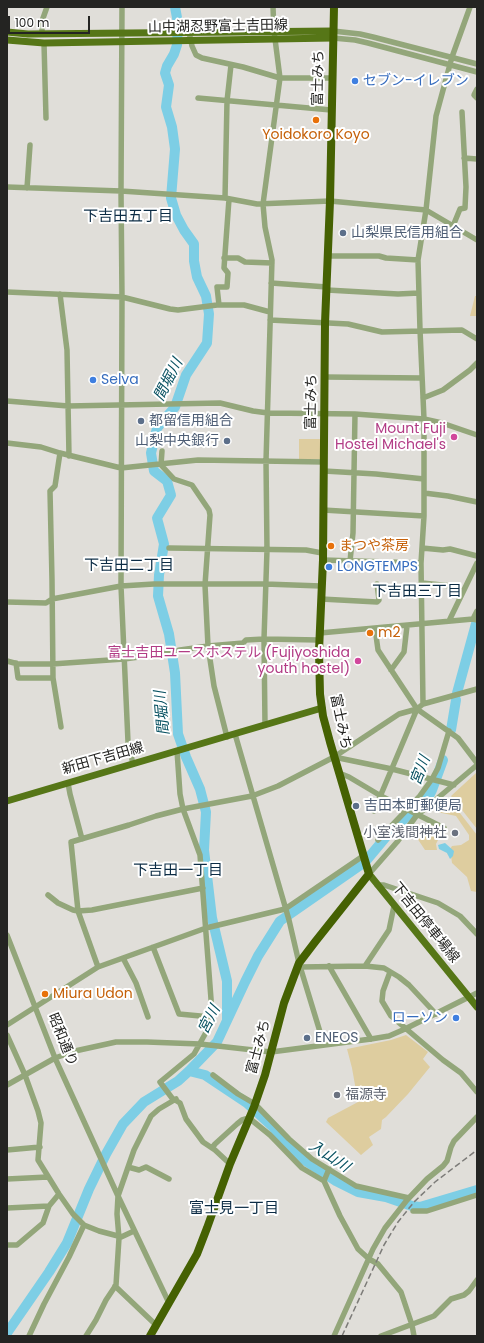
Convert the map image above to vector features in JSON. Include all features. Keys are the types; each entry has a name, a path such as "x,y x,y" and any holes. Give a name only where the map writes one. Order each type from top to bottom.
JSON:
{"highway":[{"name":"富士みち","path":"150,1336 197,1254 230,1164 255,1106 284,1003 300,965 314,942 368,872 334,757 320,694 319,636 324,471 325,323 330,201 334,7"}],"main road":[{"name":"山中湖忍野富士吉田線","path":"7,32 42,34 274,31 333,34"},
{"name":"山中湖忍野富士吉田線","path":"7,40 44,42 191,41 275,39 333,34"},
{"name":"新田下吉田線","path":"7,801 322,708"},
{"name":"下吉田停車場線","path":"368,872 477,1007"}],"street":[{"path":"42,34 42,21 47,7"},
{"path":"122,7 123,33 120,191 122,297 121,586 128,742 133,764"},
{"path":"264,725 264,639 267,550 266,461 272,263 265,227 263,204 280,78 274,31 273,7"},
{"path":"423,704 421,563 424,516 424,419 418,260 426,210 436,116 452,57 470,7"},
{"path":"186,32 196,55 202,58 224,62 280,78 332,78"},
{"path":"333,34 360,34 477,64"},
{"path":"333,34 477,72"},
{"path":"44,42 46,118"},
{"path":"218,305 217,287 226,287 228,273 224,268 224,258 227,198 227,101 231,65"},
{"path":"477,89 474,95 477,98"},
{"path":"198,98 331,110"},
{"path":"453,226 460,209 465,208 466,187 462,112"},
{"path":"27,188 30,145"},
{"path":"464,158 477,159"},
{"path":"7,186 227,198 257,204 330,201 426,210 477,240"},
{"path":"328,256 379,256 386,258 418,260"},
{"path":"224,258 238,258 245,262 272,263"},
{"path":"271,283 398,294 419,293"},
{"path":"7,292 122,297 178,310 218,305 244,305 270,312"},
{"path":"60,294 67,350 70,456"},
{"path":"270,320 348,324 382,332 462,330 477,339"},
{"path":"423,398 443,390 477,363"},
{"path":"325,377 422,378"},
{"path":"7,401 68,406 220,403 253,411 355,414 424,419 442,423 477,435"},
{"path":"350,561 353,512 355,414"},
{"path":"7,443 42,448 60,454 121,468 153,466 198,460 324,462"},
{"path":"162,451 161,465 174,479 192,485 209,510 210,516 205,585 208,646 214,686 227,737"},
{"path":"60,454 55,486 50,491 52,678 61,726"},
{"path":"324,471 354,472 424,479"},
{"path":"424,493 453,496 477,502"},
{"path":"323,510 424,516"},
{"path":"169,548 306,550 322,557 350,561 421,563"},
{"path":"422,548 443,550 450,549 477,556"},
{"path":"449,621 477,563"},
{"path":"422,583 452,586 463,592"},
{"path":"7,602 46,603 52,599 121,586 154,584 265,584 321,586"},
{"path":"321,599 377,602 379,600 377,584"},
{"path":"7,661 16,663 52,664 124,659 243,642 246,640 319,636 375,628 475,619 477,611"},
{"path":"391,670 404,652 407,626"},
{"path":"368,872 396,842 417,815 477,764 458,738 417,709 378,650 375,628"},
{"path":"16,663 18,678 52,678"},
{"path":"98,967 78,911 71,842 183,809 252,796 278,786 334,757 399,714 417,709 423,704 477,689"},
{"path":"374,811 417,709"},
{"path":"378,840 419,797 432,779 438,768 449,731"},
{"path":"235,734 324,1045"},
{"path":"180,750 180,794 183,809 200,855 208,928 212,1012 209,1027 194,1054 160,1082 180,1103 186,1119 203,1142 230,1164"},
{"path":"334,757 392,769 454,785"},
{"path":"339,773 349,776 381,796 444,828"},
{"path":"68,783 82,839"},
{"path":"7,1024 98,967 208,928 285,910 363,857"},
{"path":"378,885 384,884 438,903 460,916 477,934"},
{"path":"48,896 58,903 78,911 92,910 203,888"},
{"path":"365,966 389,930 394,906"},
{"name":"昭和通り","path":"7,935 55,1058 118,1196"},
{"path":"153,947 179,1014 211,1017"},
{"path":"123,958 136,983 148,1017"},
{"path":"300,965 365,966 384,968 409,985 436,1014"},
{"path":"329,966 371,1039"},
{"path":"390,972 383,991 382,1001 391,1016 443,1060 461,1073 477,1092"},
{"path":"7,1085 55,1058 75,1050 116,1042 200,1044 271,1052 389,1036 477,993"},
{"path":"7,1035 37,1106 41,1123 38,1160 48,1178 52,1181 73,1214 83,1224 119,1237 134,1231"},
{"path":"213,1075 255,1106 299,1149 329,1170 356,1186 408,1199"},
{"path":"86,1336 115,1286 118,1272 118,1196 134,1150 151,1116 174,1098"},
{"path":"212,1148 237,1124 250,1117 302,1168 324,1180 358,1249 369,1259 378,1264 401,1292 412,1324 414,1336"},
{"path":"334,1336 373,1249 385,1228 402,1205 427,1179 443,1166 447,1161 450,1147 454,1141 477,1117"},
{"path":"7,1150 40,1147"},
{"path":"128,1167 139,1170 146,1168 169,1179"},
{"path":"324,1180 329,1170"},
{"path":"7,1179 48,1178"},
{"path":"7,1245 18,1245 44,1223 49,1206 59,1194"},
{"path":"118,1196 169,1303"},
{"path":"413,1211 427,1211 477,1196"},
{"path":"7,1208 49,1206"},
{"path":"29,1336 69,1257 83,1224"},
{"path":"381,1336 434,1316 451,1299 464,1295 469,1291 477,1280"},
{"path":"115,1286 156,1325"}],"shaded area":[{"path":"475,296 477,296 477,316 470,316"},
{"path":"299,439 323,439 322,459 299,459"},
{"path":"476,773 477,774 477,829 451,796"},
{"path":"449,799 477,835 477,892 471,891 467,877 452,863 451,856 447,854 452,846 461,845 469,840 469,835 456,816 437,812 435,807 438,803"},
{"path":"419,824 438,833 438,840 436,844 437,850 425,850 417,838"},
{"path":"406,1035 428,1052 423,1059 430,1067 408,1094 382,1120 381,1129 369,1137 373,1145 361,1155 326,1122 328,1118 358,1102 347,1049 391,1040"}],"water":[{"path":"445,843 454,851 453,856 450,859 447,853 439,849 438,845"}],"waterway":[{"name":"間堀川","path":"175,7 178,23 177,45 165,73 169,85 166,107 172,127 175,149 171,198 176,215 194,244 194,261 197,277 206,296 209,314 207,343 186,375 175,407 157,428 151,453 154,471 167,481 171,495 157,518 164,544 159,575 158,596 169,634 175,673 178,734 200,789 206,812 204,850 212,918 227,981 227,1020"},
{"name":"宮川","path":"457,693 477,620"},
{"name":"宮川","path":"451,730 456,700"},
{"name":"宮川","path":"7,1333 67,1243 89,1189 123,1124 144,1102 178,1081 217,1042 258,956 280,921 365,862 390,832 429,796 443,760"},
{"name":"入山川","path":"189,1071 205,1075 247,1103 272,1126 297,1155 336,1181 358,1192 386,1197 412,1206 420,1207 477,1190"}],"railway":[{"path":"342,1336 384,1245 398,1222 414,1202 435,1182 477,1150"}],"place":[{"name":"セブン-イレブン","path":"355,81"},
{"name":"Yoidokoro Koyo","path":"316,120"},
{"name":"山梨県民信用組合","path":"343,233"},
{"name":"Selva","path":"93,380"},
{"name":"都留信用組合","path":"141,421"},
{"name":"Mount Fuji Hostel Michael's","path":"454,437"},
{"name":"山梨中央銀行","path":"227,441"},
{"name":"まつや茶房","path":"331,546"},
{"name":"LONGTEMPS","path":"329,567"},
{"name":"m2","path":"370,633"},
{"name":"富士吉田ユースホステル (Fujiyoshida youth hostel)","path":"358,661"},
{"name":"吉田本町郵便局","path":"356,806"},
{"name":"小室浅間神社","path":"455,833"},
{"name":"Miura Udon","path":"45,994"},
{"name":"ローソン","path":"456,1018"},
{"name":"ENEOS","path":"307,1038"},
{"name":"福源寺","path":"337,1095"}],"district":[{"name":"下吉田五丁目","path":"128,217"},
{"name":"下吉田二丁目","path":"129,566"},
{"name":"下吉田三丁目","path":"417,592"},
{"name":"下吉田一丁目","path":"178,871"},
{"name":"富士見一丁目","path":"234,1209"}]}
